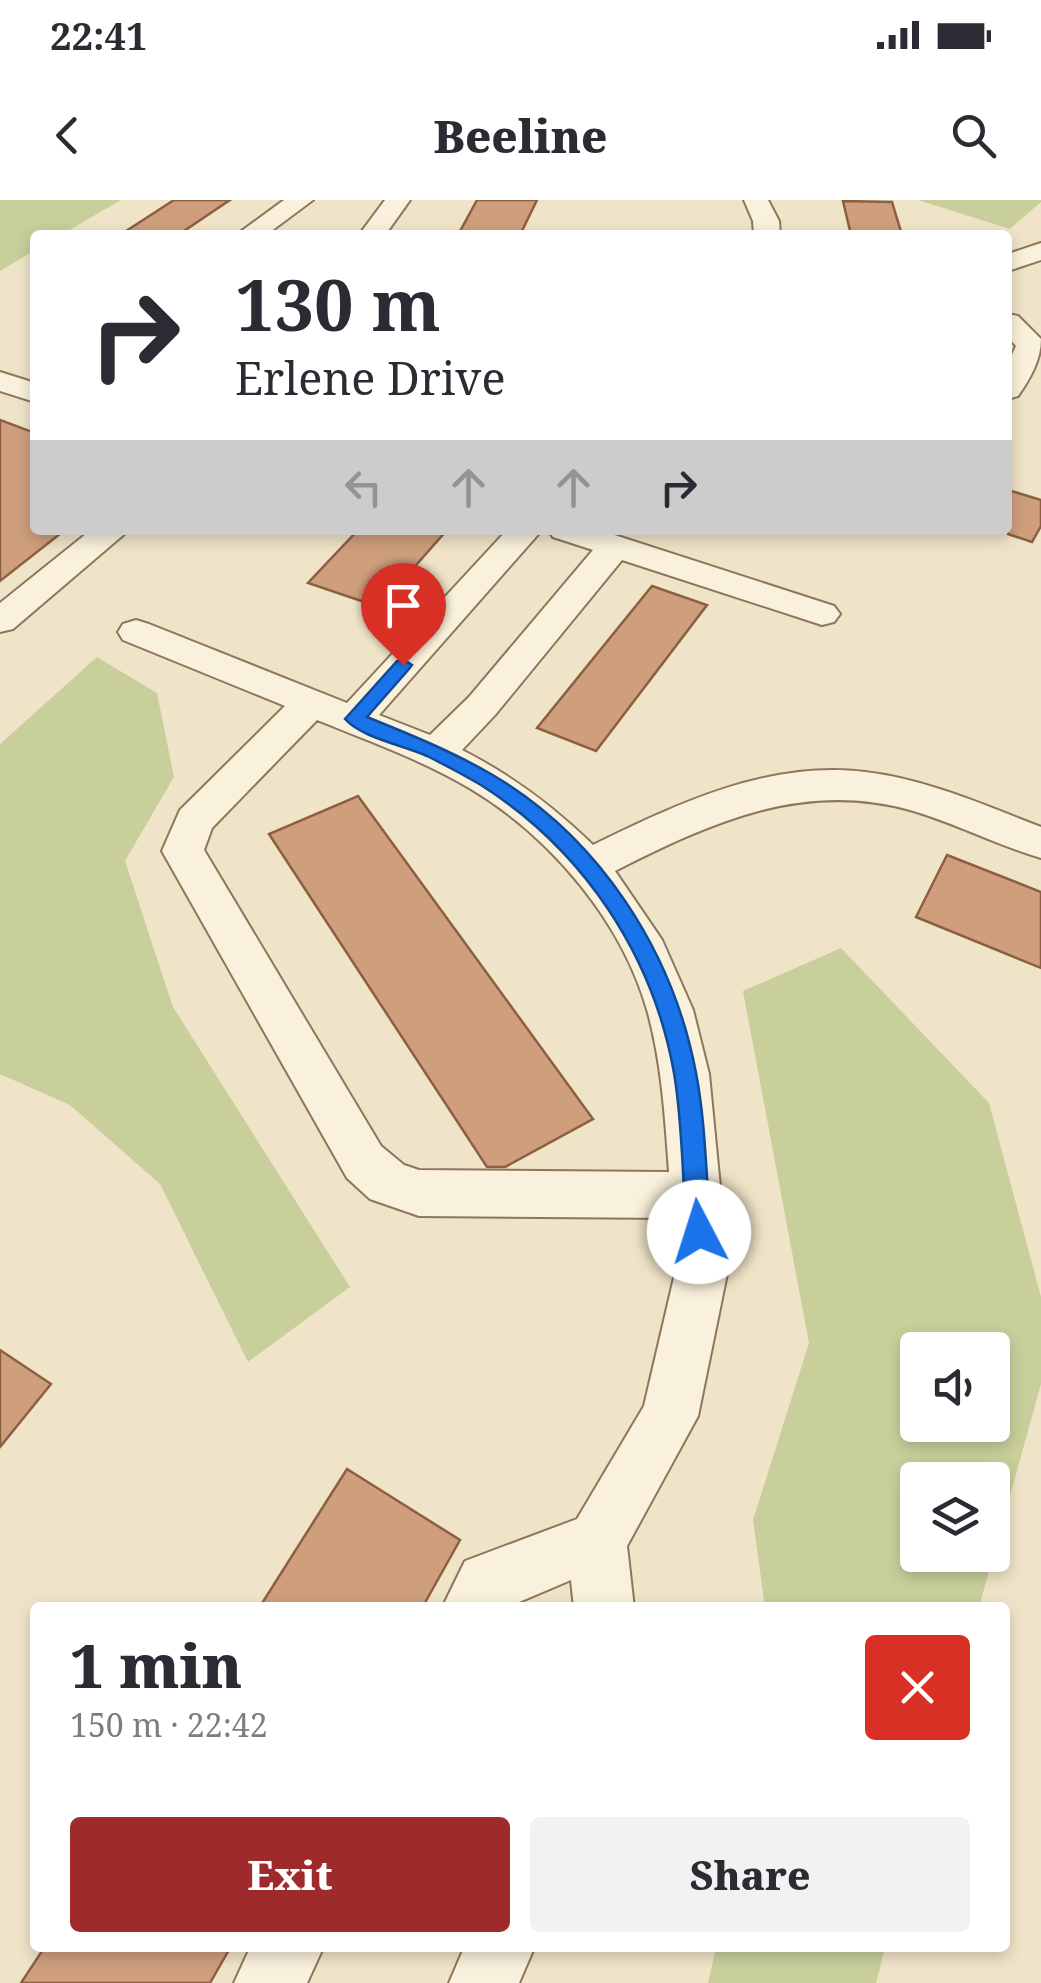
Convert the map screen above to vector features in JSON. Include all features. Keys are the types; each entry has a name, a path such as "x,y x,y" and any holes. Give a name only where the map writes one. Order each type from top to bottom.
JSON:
{"street":[{"path":"256,230 301,200"},
{"path":"376,230 398,200"},
{"path":"756,200 767,230"},
{"path":"1012,263 1041,252"},
{"path":"1012,326 1031,345 1012,382"},
{"path":"0,381 30,391"},
{"path":"0,621 106,535"},
{"path":"354,719 520,535"},
{"path":"581,535 822,614"},
{"path":"436,753 482,706 615,546"},
{"path":"136,632 436,753 487,780 534,814 587,866 615,900 646,952 670,1010 685,1074 702,1269 670,1416 597,1541 603,1602"},
{"path":"312,702 194,821 183,850 364,1162 388,1183 419,1192 696,1195"},
{"path":"587,866 728,802 789,788 862,786 926,800 1041,843"},
{"path":"475,1602 486,1582 597,1541"},
{"path":"269,1983 286,1952"},
{"path":"484,1983 497,1952"}],"green space":[{"path":"0,200 121,200 70,230 30,230 30,253 0,271"},
{"path":"918,200 1041,200 1041,202 1010,229"},
{"path":"97,657 157,693 174,777 125,861 173,1007 350,1287 248,1362 160,1184 70,1105 0,1074 0,744"},
{"path":"841,948 989,1103 1041,1297 1041,1384 1010,1496 1010,1462 900,1462 900,1572 989,1572 980,1602 764,1602 753,1520 809,1343 743,991"},
{"path":"715,1952 884,1952 876,1983 708,1983"}],"building":[{"path":"174,200 230,200 185,230 128,230"},
{"path":"477,200 537,200 522,230 461,230"},
{"path":"843,201 892,202 900,230 850,230"},
{"path":"0,420 30,431 30,535 59,535 0,581"},
{"path":"1012,491 1041,500 1041,526 1032,542 1011,535"},
{"path":"353,535 443,535 379,607 308,583"},
{"path":"652,586 707,605 596,751 537,728"},
{"path":"358,796 593,1119 505,1167 487,1167 269,834"},
{"path":"947,855 1041,892 1041,968 916,917"},
{"path":"0,1350 51,1384 0,1447"},
{"path":"347,1469 460,1540 425,1602 263,1602"},
{"path":"41,1952 228,1952 210,1983 21,1983"}],"route":[{"path":"403,665 354,719 436,753 487,780 534,814 577,854 615,900 646,952 670,1010 685,1074 699,1232"}]}
